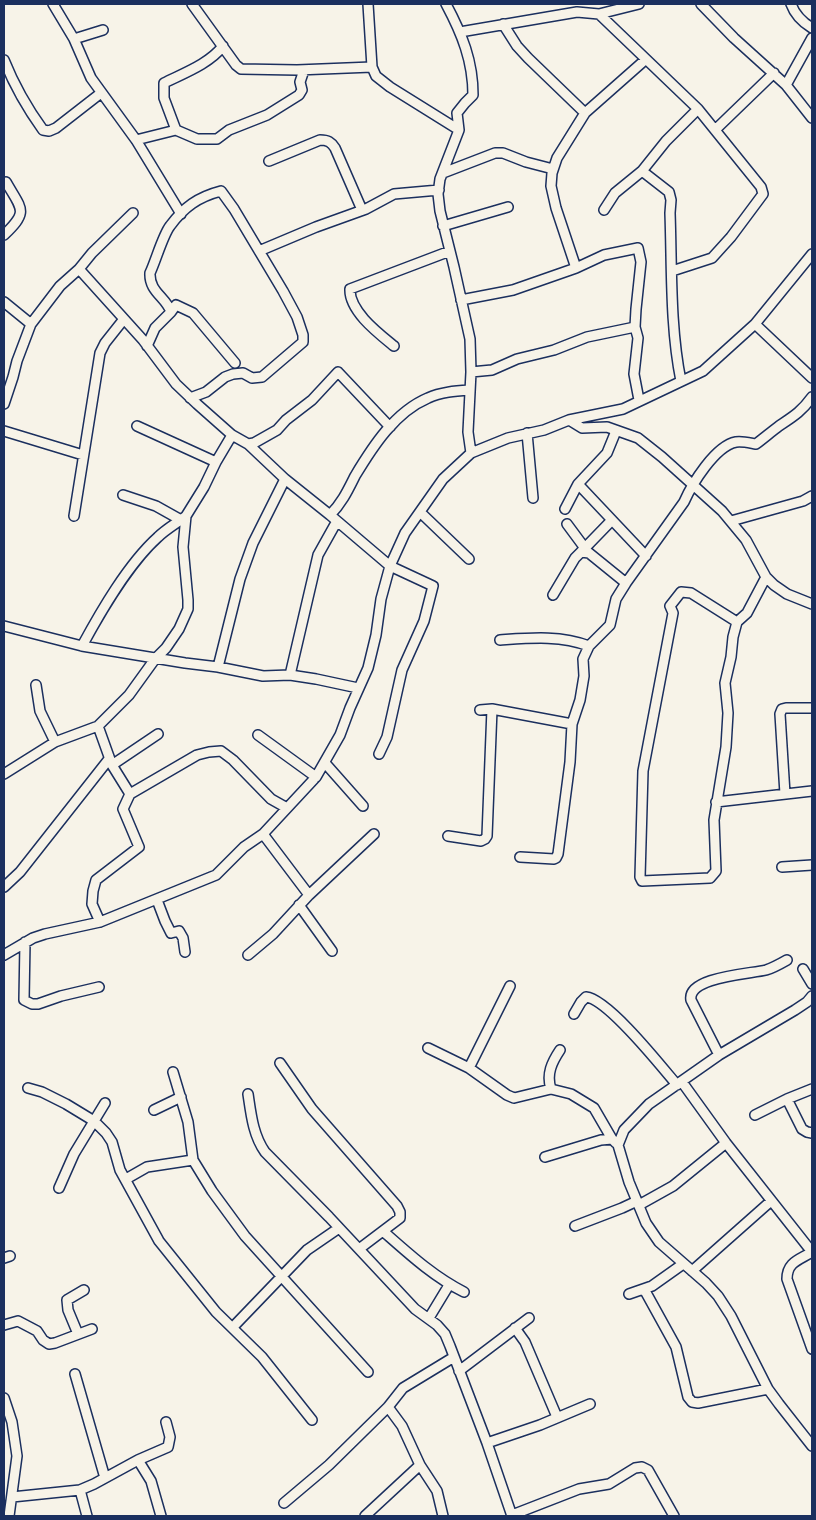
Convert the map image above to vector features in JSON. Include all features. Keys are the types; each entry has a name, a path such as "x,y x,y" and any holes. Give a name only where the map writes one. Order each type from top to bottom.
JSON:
{"street":[{"path":"53,4 74,40 91,78 136,140 181,214"},
{"path":"192,4 232,60 241,69 304,70 372,67"},
{"path":"368,4 372,67 376,76 390,87 459,130"},
{"path":"446,4 460,32 471,61 473,78 473,95 457,114 459,130 443,173 439,190 443,226 470,338 471,372 468,432 471,453"},
{"path":"460,32 577,12 599,14 639,4"},
{"path":"701,4 734,38 774,72 812,118"},
{"path":"791,4 793,11 802,22 812,28"},
{"path":"599,14 698,109 761,187 763,194 731,237 712,258 672,271"},
{"path":"503,24 517,46 528,58 585,113"},
{"path":"74,40 103,30"},
{"path":"786,85 812,38"},
{"path":"176,130 164,98 164,83 216,54 223,46"},
{"path":"216,54 232,60"},
{"path":"4,60 13,82 31,115 43,130 49,131 56,128 101,92"},
{"path":"576,268 561,225 551,186 553,169 557,158 585,113 645,60"},
{"path":"136,140 176,130 197,138 217,139 229,130 267,115 299,95 302,90 300,82 304,70"},
{"path":"715,130 774,72"},
{"path":"604,210 615,193 642,171 666,140 698,109"},
{"path":"270,161 320,140 331,142 362,210"},
{"path":"443,173 495,153 503,153 526,162 553,169"},
{"path":"642,171 669,192 672,200 670,213 672,271 677,363 681,381"},
{"path":"4,235 21,215 18,203 6,182"},
{"path":"259,250 362,210 394,194 439,190"},
{"path":"172,312 169,306 152,288 149,280 150,273 169,227 191,203 208,194 221,191 259,250 297,317 303,334 303,342 262,377 252,378 243,373 233,374 224,377 206,392 190,398"},
{"path":"443,226 508,207"},
{"path":"4,404 31,324 60,286 134,213"},
{"path":"462,300 513,290 604,256 638,248 641,262 635,327 638,338 634,374 639,400"},
{"path":"394,346 370,326 360,314 350,296 350,289 450,251"},
{"path":"4,955 25,942 45,934 100,922 216,875 244,847 263,834 316,778 326,763 368,668 376,635 381,599 390,566 405,533 443,479 471,453 508,438 544,430 569,420 623,409 703,371 755,324 812,254"},
{"path":"79,269 190,398 232,435 248,444 285,479 390,566 433,586 424,621 402,670 387,737 379,754"},
{"path":"4,302 31,324"},
{"path":"147,346 154,328 172,312 176,305 194,313 235,363"},
{"path":"74,516 100,353 104,343 124,319"},
{"path":"755,324 812,378"},
{"path":"471,372 492,370 517,359 554,350 587,337 635,327"},
{"path":"248,444 254,443 277,430 286,420 312,400 338,372 390,427"},
{"path":"290,675 318,555 340,504 372,448 398,417 428,398 450,391 470,390"},
{"path":"520,857 556,858 566,796 572,724 580,700 584,676 583,659 589,646 610,625 616,599 626,583 684,502 692,484 723,449 735,442 756,444 804,409 812,397"},
{"path":"569,420 582,428 607,427 638,438 706,495 731,521 746,540 766,577 774,585 787,594 812,604"},
{"path":"137,426 216,462"},
{"path":"4,431 83,455"},
{"path":"565,509 578,484 607,453 616,431"},
{"path":"527,433 533,498"},
{"path":"82,646 100,614 134,565 157,537 184,518 204,487 232,435"},
{"path":"218,666 240,579 253,543 285,479"},
{"path":"578,484 646,556"},
{"path":"123,495 184,518"},
{"path":"731,521 803,501 812,496"},
{"path":"420,512 470,559"},
{"path":"4,774 55,742 98,726 129,695 155,659 166,648 179,629 188,609 183,547 184,518"},
{"path":"553,595 575,558 585,551 612,520"},
{"path":"567,524 585,551 626,583"},
{"path":"738,622 691,593 681,592 670,606 673,614 643,771 640,877 642,881 710,878 714,876 716,871 714,820 727,730 728,713 725,683 733,637 738,622 747,613 766,577"},
{"path":"4,626 82,646 155,659 218,666 263,676 290,675 358,688"},
{"path":"500,640 558,638 576,641 589,646"},
{"path":"36,685 40,711 55,742"},
{"path":"785,794 780,714 786,708 812,708"},
{"path":"480,710 492,709 572,724"},
{"path":"448,836 481,840 487,836 492,709"},
{"path":"98,726 110,762 130,794"},
{"path":"4,887 20,872 110,762 158,734"},
{"path":"258,734 316,778"},
{"path":"100,922 92,904 96,880 139,847 123,809 130,794 197,755 221,752 233,760 271,799 286,808"},
{"path":"326,763 363,806"},
{"path":"716,802 812,791"},
{"path":"263,834 309,895"},
{"path":"248,955 374,834"},
{"path":"782,867 812,865"},
{"path":"157,900 171,932 179,931 183,938 185,952"},
{"path":"299,905 332,951"},
{"path":"25,942 24,1000 28,1003 38,1004 100,986"},
{"path":"719,1055 691,1000 692,990 715,979 768,970 787,960"},
{"path":"803,969 812,984"},
{"path":"469,1068 510,986"},
{"path":"615,1142 635,1117 649,1104 719,1055 795,1010 812,996"},
{"path":"574,1014 586,997 592,998 603,1005 680,1084 812,1252 791,1264 787,1270 787,1279 812,1348"},
{"path":"428,1048 469,1068 514,1098 551,1089 571,1094 594,1108 615,1142 646,1223 659,1242 718,1296 731,1316 768,1389 812,1446"},
{"path":"551,1089 548,1079 550,1070 560,1050"},
{"path":"280,1063 312,1109 397,1206 400,1212 400,1218 384,1232 359,1249"},
{"path":"173,1072 188,1122 193,1160 226,1213 368,1372"},
{"path":"28,1088 42,1092 66,1104 94,1121 106,1133 112,1142 120,1170 159,1241 216,1312 262,1357 312,1420"},
{"path":"754,1115 812,1089"},
{"path":"248,1094 254,1127 259,1143 265,1152 416,1309 429,1318 445,1334 487,1443 512,1516 579,1489 609,1484 635,1468 642,1467 648,1470 674,1516"},
{"path":"154,1110 181,1097"},
{"path":"787,1099 802,1129 812,1132"},
{"path":"59,1188 74,1154 105,1103"},
{"path":"545,1156 601,1140 615,1142"},
{"path":"575,1226 638,1203 673,1186 726,1143"},
{"path":"126,1179 147,1167 193,1160"},
{"path":"692,1271 771,1201"},
{"path":"233,1327 307,1250 339,1228"},
{"path":"384,1232 425,1267 464,1292"},
{"path":"629,1294 652,1286 683,1264"},
{"path":"429,1318 449,1284"},
{"path":"644,1289 676,1346 688,1397 692,1402 698,1403 768,1389"},
{"path":"78,1334 68,1310 67,1300 84,1290"},
{"path":"459,1371 528,1318"},
{"path":"4,1325 18,1321 31,1326 49,1344 92,1329"},
{"path":"515,1328 525,1342 557,1417"},
{"path":"284,1502 329,1465 388,1407 403,1388 454,1357"},
{"path":"75,1374 105,1478"},
{"path":"4,1398 15,1439 16,1456 9,1516"},
{"path":"487,1443 540,1425 590,1404"},
{"path":"388,1407 402,1426 420,1465 437,1491 443,1516"},
{"path":"12,1497 80,1490 105,1478 138,1460 168,1447 170,1437 166,1422"},
{"path":"138,1460 150,1481 161,1516"},
{"path":"366,1516 420,1465"},
{"path":"80,1490 87,1516"}]}
